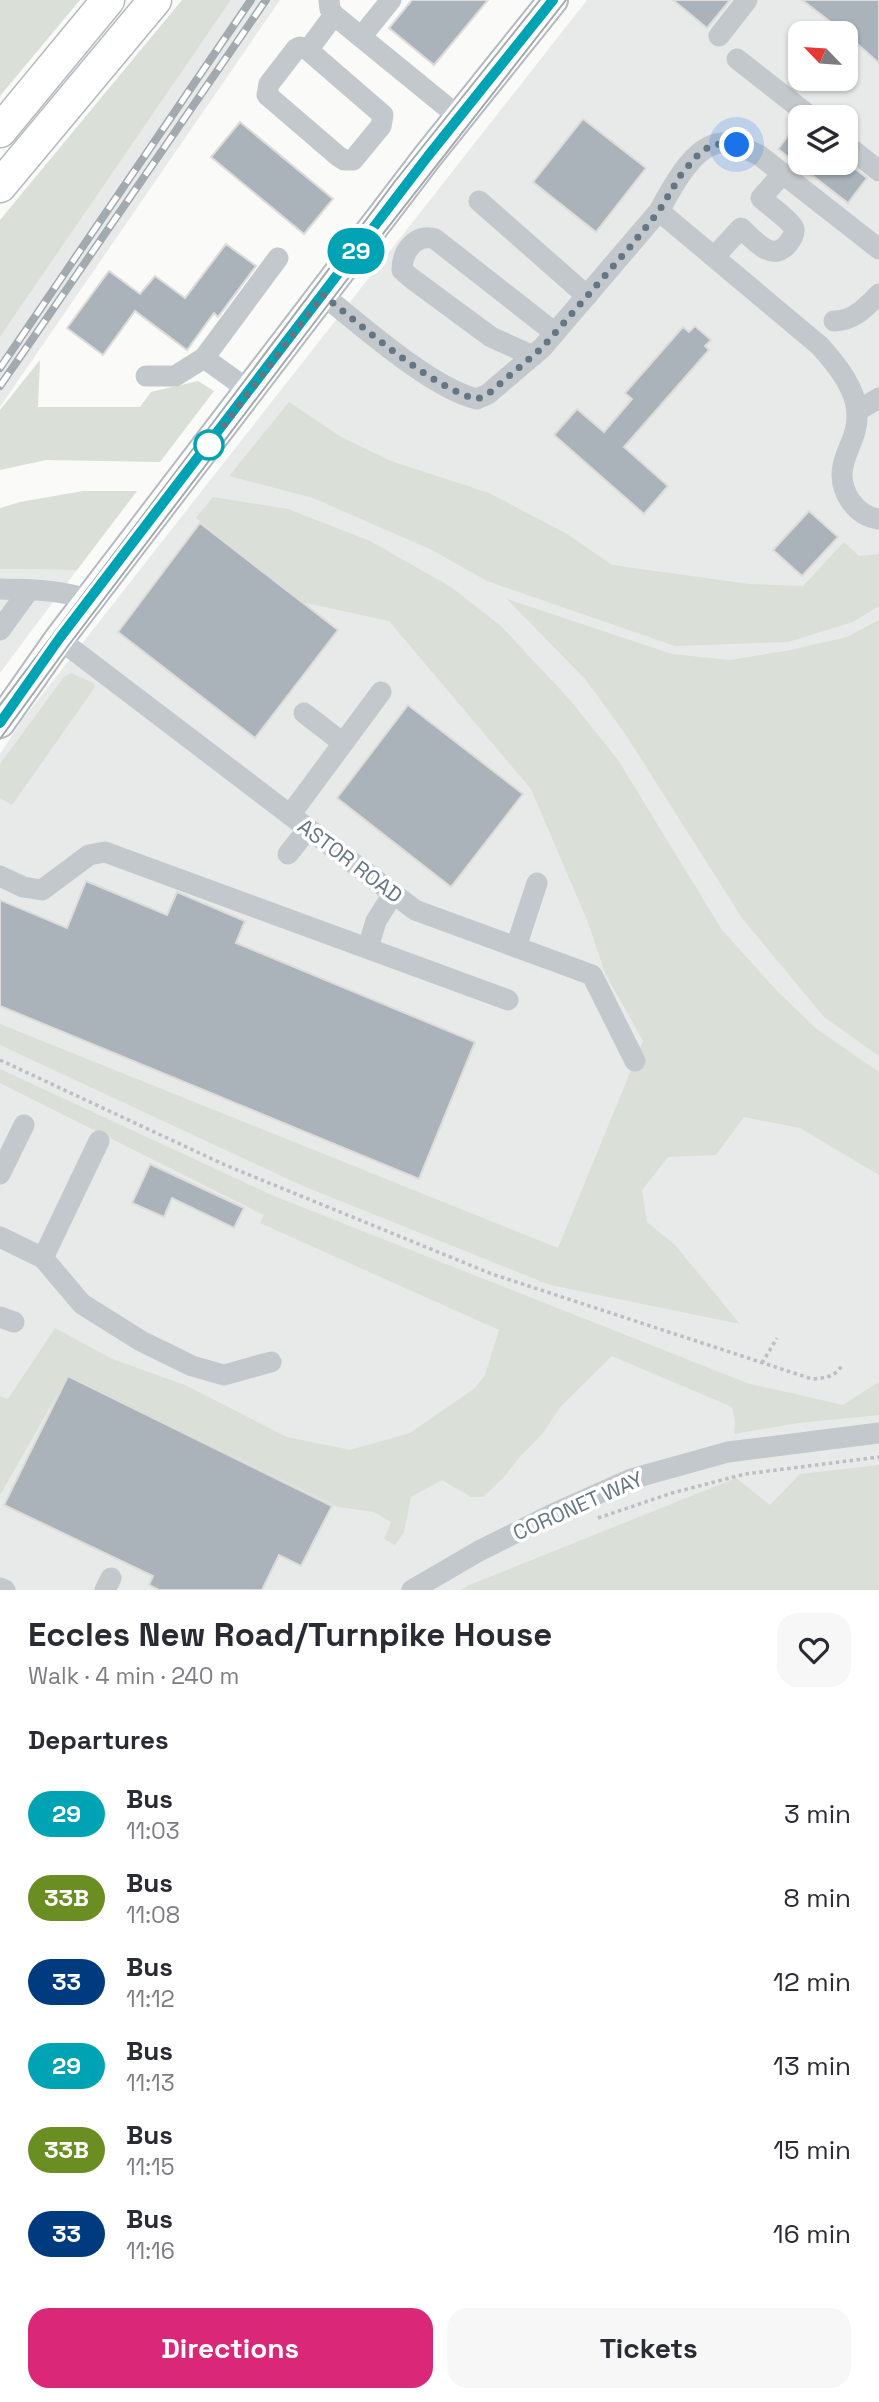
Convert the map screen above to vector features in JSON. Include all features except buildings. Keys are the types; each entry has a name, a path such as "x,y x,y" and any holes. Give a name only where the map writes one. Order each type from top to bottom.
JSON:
{"highway":[{"path":"0,131 108,0"},
{"path":"0,186 155,0"}],"main road":[{"path":"0,723 59,639 459,117 553,0"}],"street":[{"path":"361,37 391,0"},
{"path":"719,36 747,0"},
{"path":"308,50 331,8 361,37 459,117"},
{"path":"296,49 308,50 383,115 381,127 353,160 344,160 338,156 267,95 269,84 296,49"},
{"path":"737,59 796,105"},
{"path":"323,295 418,368 461,396 477,399 488,394 533,356 659,211 682,173 698,155 710,146 724,143 737,145 759,155 879,249"},
{"path":"858,154 879,171"},
{"path":"715,256 741,228 765,249 774,253 786,246 794,229 761,198 783,173"},
{"path":"479,201 587,296"},
{"path":"659,211 820,346 837,365 852,391 858,411 853,443 843,466 845,490 860,512 879,519"},
{"path":"533,356 491,337 402,270 402,260 412,245 426,236 435,239 555,332"},
{"path":"146,376 175,376 204,358 278,258"},
{"path":"834,321 842,321 860,313 879,294"},
{"path":"204,358 250,391"},
{"path":"858,411 879,398"},
{"path":"0,589 40,589 68,593 89,600"},
{"path":"0,630 29,590"},
{"name":"ASTOR ROAD","path":"59,639 415,910 592,975 635,1061"},
{"path":"290,815 381,692"},
{"path":"304,713 343,743"},
{"path":"288,854 308,829"},
{"path":"0,876 23,887 42,890 89,855 105,852 508,1000"},
{"path":"516,947 537,883"},
{"path":"368,948 376,921 394,894"},
{"path":"0,1174 23,1125"},
{"path":"43,1258 99,1141"},
{"path":"0,1237 43,1258 82,1304 141,1341 192,1366 223,1375 271,1362"},
{"name":"CORONET WAY","path":"412,1590 479,1551 631,1479 728,1452 879,1433"},
{"path":"0,1588 5,1590"}],"path":[{"path":"0,1060 225,1166 479,1268 812,1379 827,1378 838,1373 843,1364"},
{"path":"762,1363 777,1338"},
{"path":"597,1519 672,1493 745,1475 879,1457"}],"shaded area":[{"path":"0,0 80,0 0,96"},
{"path":"182,0 231,0 0,337 0,220"},
{"path":"231,0 280,0 0,407 0,337"},
{"path":"587,0 879,0 879,1590 0,1590 0,754 22,720"},
{"path":"40,360 38,407 140,407 151,392 198,381 214,391 160,462 46,460 0,470 0,410"},
{"path":"289,402 341,437 391,461 489,493 567,534 612,565 749,584 803,586 844,542 859,556 879,554 879,606 853,622 788,642 675,646 487,581 432,550 313,498 229,476"},
{"path":"83,491 137,491 77,570 0,569 0,508"},
{"path":"213,497 288,509 370,541 451,587 501,626 570,700 618,760 722,930 777,991 818,1030 879,1072 879,1175 800,1128 744,1117 716,1155 668,1157 642,1190 647,1222 675,1245 740,1324 550,1285 303,1186 0,1045 0,1024 558,1248 643,1041 605,973 587,920 531,789 389,621 301,602 196,518"},
{"path":"0,569 77,570 0,673"},
{"path":"507,599 672,654 730,660 847,637 879,620 879,1056 824,1017 742,918 626,735 586,680"},
{"path":"71,673 93,683 95,687 12,805 0,798 0,764 64,677"},
{"path":"0,1069 274,1196 747,1383 843,1405 879,1382 879,1415 798,1423 734,1434 732,1407 612,1356 561,1406 543,1433 483,1497 471,1497 442,1480 411,1497 404,1532 395,1545 384,1539 391,1522 374,1512 338,1507 68,1376 0,1495 0,1396 8,1399 55,1328 112,1359 185,1385 287,1437 350,1450 410,1433 475,1388 485,1375 499,1330 260,1223 264,1215 0,1083"},
{"path":"879,1465 879,1590 461,1590 736,1478 770,1505 800,1474"}],"tram line":[{"path":"0,705 396,180 540,0"},
{"path":"0,739 346,281 566,0"}],"railway":[{"path":"0,368 251,0"},
{"path":"0,386 266,0"}],"bus line":[{"name":"29","path":"0,723 59,639 428,156 553,0"}],"route":[{"path":"209,445 323,295 418,368 461,396 477,399 488,394 542,348 630,247 659,211 682,173 698,155 710,146 724,143 737,145"}]}
